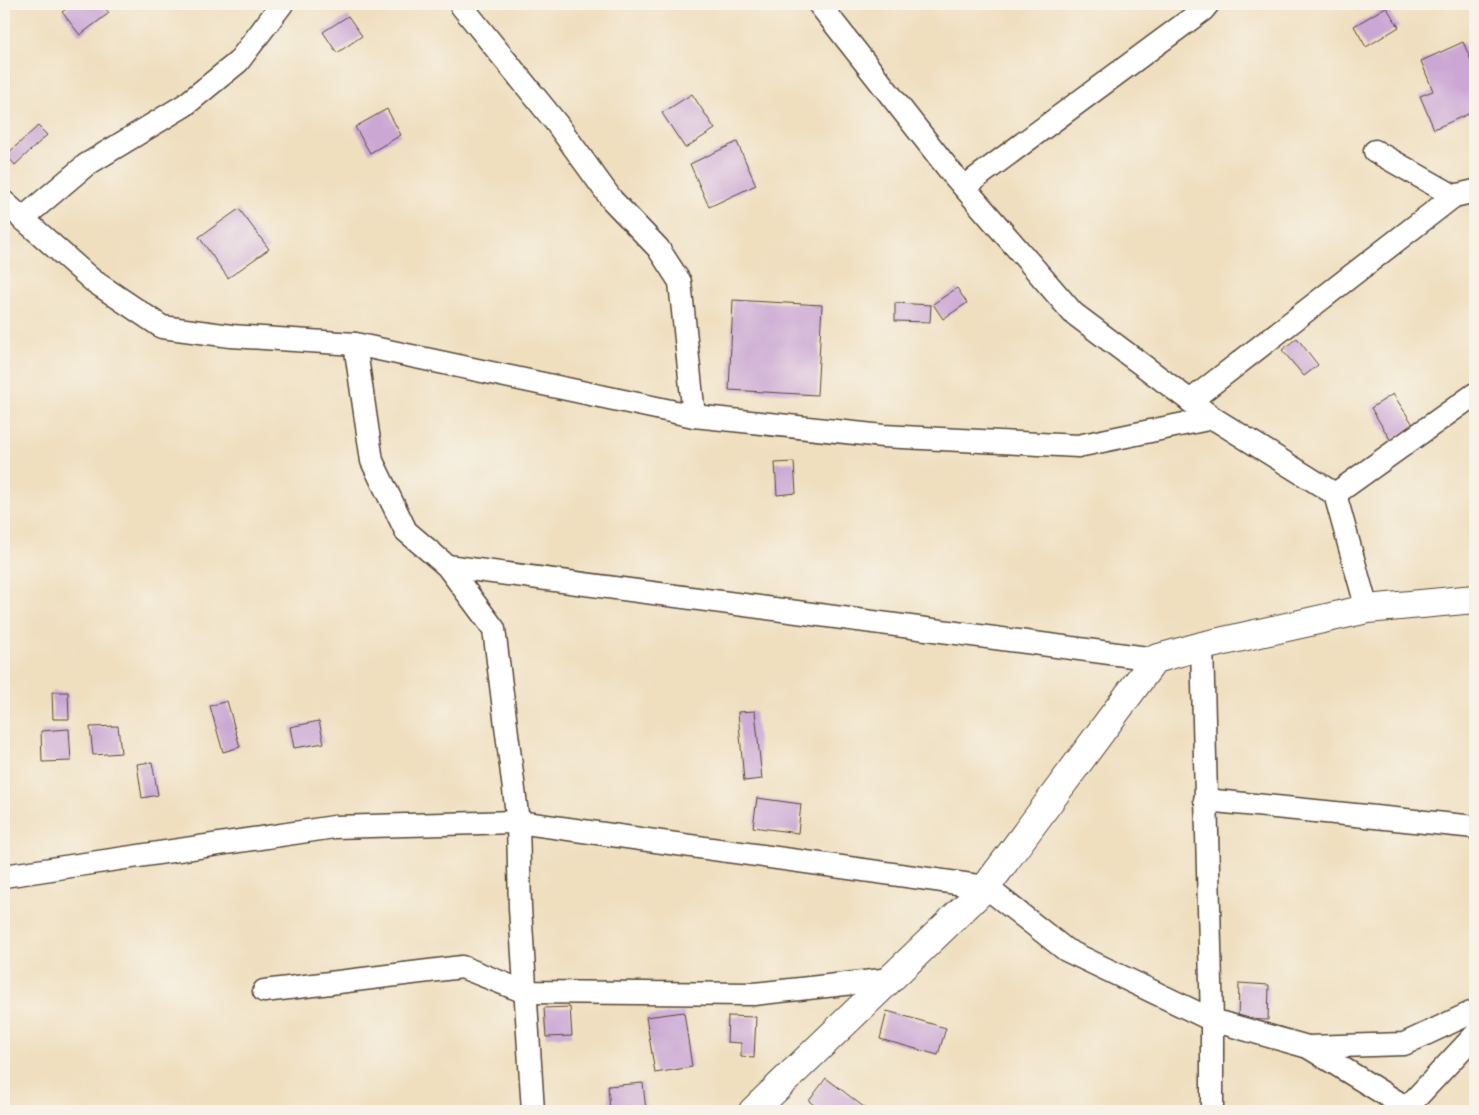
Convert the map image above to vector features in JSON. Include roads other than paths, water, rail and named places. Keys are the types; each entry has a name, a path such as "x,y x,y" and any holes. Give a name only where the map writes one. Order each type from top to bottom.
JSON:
{"main road":[{"path":"753,1111 986,887 1155,659 1202,646 1366,609 1475,598"}],"street":[{"path":"22,219 86,165 185,105 238,62 282,4"},
{"path":"460,4 557,124 612,200 658,248 680,282 694,416"},
{"path":"819,4 964,187 1073,313 1213,418 1336,494 1366,609"},
{"path":"964,187 1203,6"},
{"path":"1190,401 1465,194 1376,151"},
{"path":"4,202 92,280 162,327 232,336 355,344 694,416 883,436 1078,446 1213,418"},
{"path":"355,344 372,461 406,531 447,566 494,629 518,822 520,908 533,1111"},
{"path":"1336,494 1475,394"},
{"path":"447,566 1155,659"},
{"path":"1202,646 1212,1020 1212,1111"},
{"path":"1205,800 1475,828"},
{"path":"4,876 334,827 518,822 986,887 1066,950 1212,1020 1308,1047 1408,1110 1475,1035"},
{"path":"264,991 462,967 525,992 754,994 891,979"},
{"path":"1308,1047 1404,1044 1475,1011"}]}
